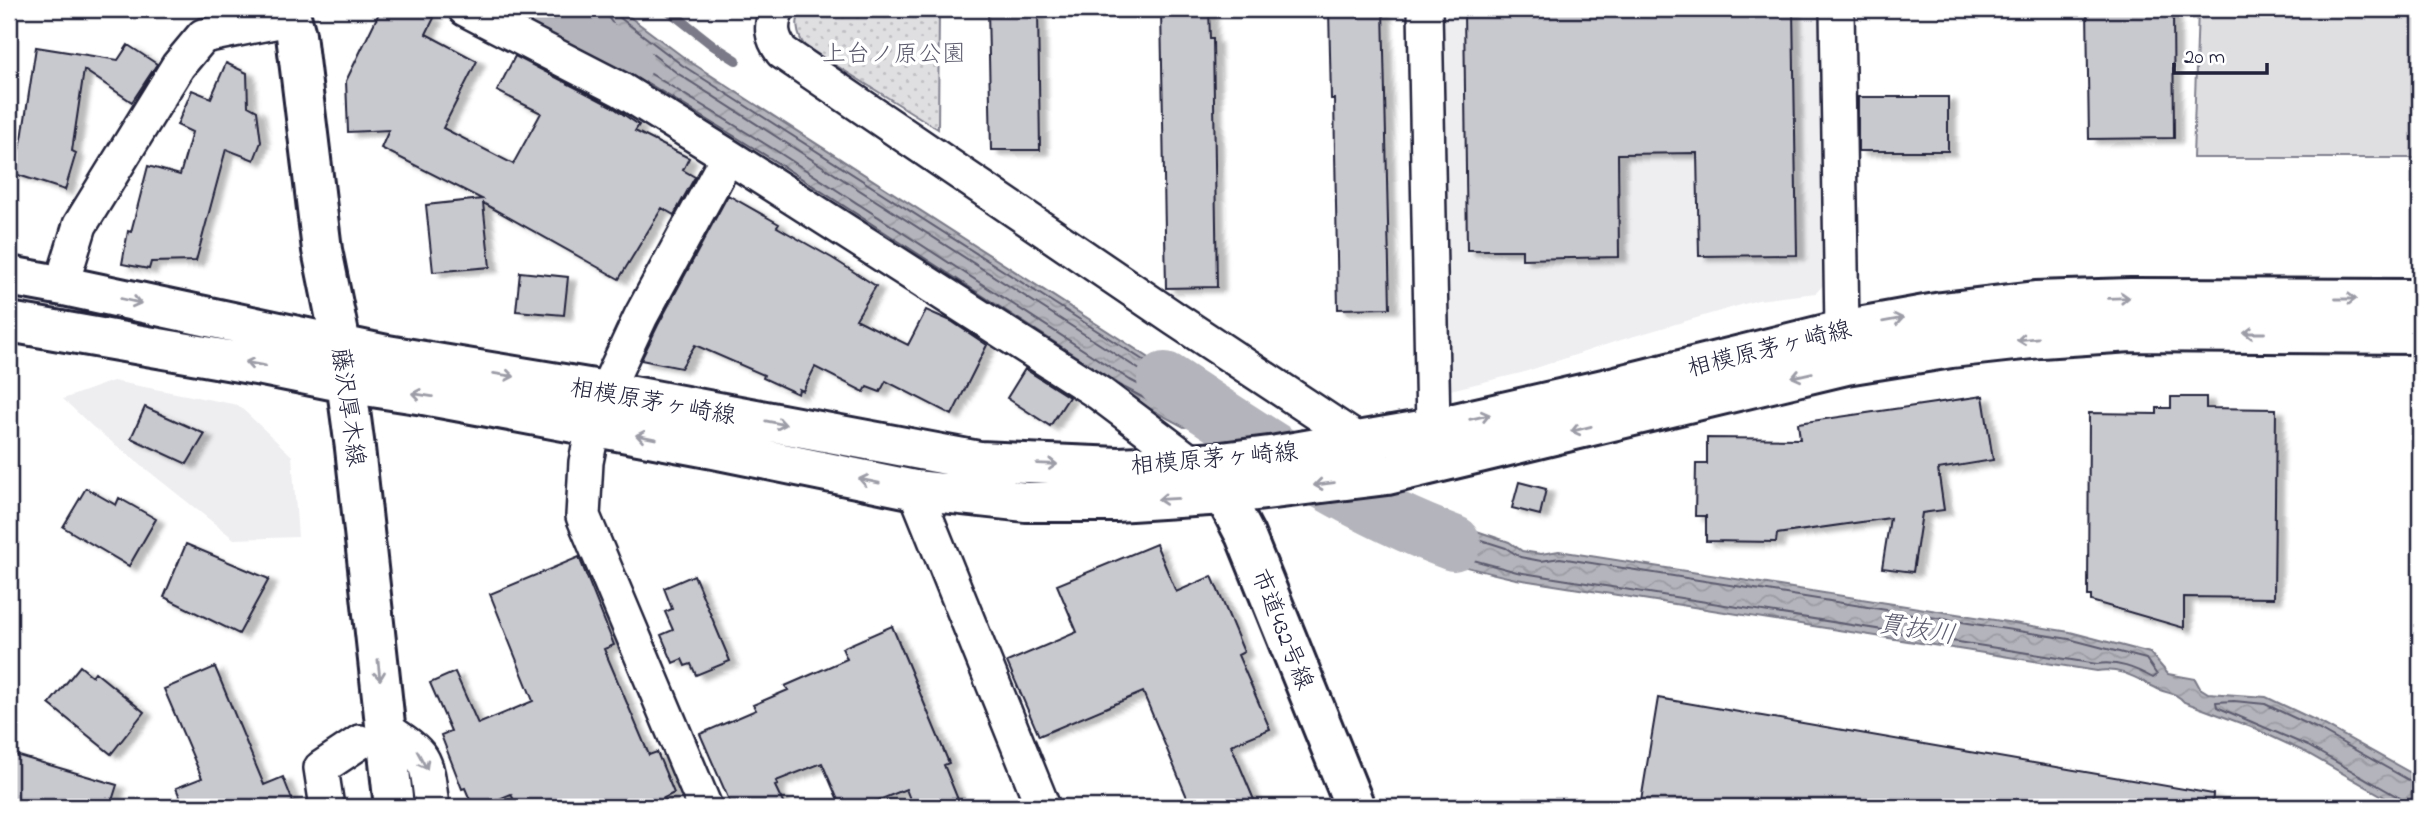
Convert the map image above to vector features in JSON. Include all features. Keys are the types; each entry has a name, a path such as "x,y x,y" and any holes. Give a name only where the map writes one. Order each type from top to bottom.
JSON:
{"main road":[{"name":"藤沢厚木線","path":"278,13 285,88 334,381 373,736 394,807"},
{"name":"相模原茅ヶ崎線","path":"9,276 387,355 606,391 979,461 1212,473 1261,491 1398,473 1846,365 1951,348 2039,338 2131,332 2420,334"},
{"name":"相模原茅ヶ崎線","path":"9,323 424,395 915,490 1026,502 1115,502 1212,473 1433,428 1842,330 1942,312 2035,301 2131,298 2420,299"},
{"name":"市道432号線","path":"1212,473 1245,534 1355,807"},
{"name":"藤沢厚木線","path":"368,807 373,736"}],"street":[{"path":"465,9 620,89 728,156 1099,393 1212,473"},
{"path":"777,9 772,22 773,39 782,52 1398,473"},
{"path":"1425,9 1433,428"},
{"path":"1836,9 1842,330"},
{"path":"64,286 80,225 178,66 203,36 230,19 278,13"},
{"path":"606,391 640,316 728,156"},
{"path":"593,427 586,462 583,516 705,807"},
{"path":"915,490 1043,807"},
{"path":"327,807 321,768 373,736 418,751 428,769 432,807"}],"shaded area":[{"path":"1437,9 1828,9 1831,276 1816,293 1758,300 1614,342 1521,373 1442,392"},
{"path":"113,381 238,405 292,456 298,537 234,539 93,427 63,399"}],"green space":[{"name":"上台ノ原公園","path":"802,9 939,9 938,129 805,46 798,28"},
{"path":"2198,9 2420,9 2420,158 2193,158"}],"water":[{"path":"561,9 619,9 686,59 747,99 1207,395 1256,420 1184,427 1122,394 551,38"},
{"name":"貫抜川","path":"1412,506 1509,542 1522,551 1541,554 1559,551 2070,632 2150,653 2168,674 2195,679 2200,688 2208,693 2266,697 2319,722 2420,778 2420,807 2402,807 2305,752 2122,673 1516,579 1450,563 1406,548 1345,520"}],"building":[{"path":"381,9 415,9 434,18 426,34 477,61 443,128 513,164 541,113 497,91 515,56 611,106 639,125 635,131 689,158 683,170 695,177 674,215 662,208 619,279 483,203 490,267 433,272 426,205 482,199 381,148 389,130 348,132 346,81"},
{"path":"988,9 1038,9 1040,150 991,150"},
{"path":"1161,9 1209,9 1210,39 1213,39 1217,287 1166,288"},
{"path":"1329,9 1383,9 1390,308 1338,309 1334,99 1331,99"},
{"path":"1793,9 1797,255 1699,256 1697,153 1618,154 1619,257 1522,259 1522,250 1467,250 1464,10"},
{"path":"2087,9 2173,9 2174,138 2089,139"},
{"path":"128,45 157,64 132,102 84,70 72,151 76,153 65,190 12,173 22,139 36,47 118,60"},
{"path":"226,63 247,73 248,106 257,111 261,142 254,160 226,149 196,261 151,262 149,269 122,264 128,231 131,232 148,166 180,175 192,132 177,125 192,90 211,98"},
{"path":"1858,97 1948,97 1948,151 1858,151"},
{"path":"728,195 876,286 856,319 908,345 926,310 951,321 987,345 952,415 886,381 880,392 867,387 864,392 815,367 803,391 799,389 798,394 763,378 764,375 695,345 681,368 641,360"},
{"path":"520,272 568,277 564,315 516,311"},
{"path":"1025,369 1069,397 1050,426 1007,398"},
{"path":"1983,396 1993,460 1938,469 1944,510 1922,513 1913,572 1882,568 1890,518 1777,534 1776,542 1706,541 1706,516 1695,516 1696,464 1707,464 1707,438 1800,439 1798,423"},
{"path":"2171,397 2206,397 2206,408 2276,409 2274,598 2184,597 2184,628 2091,601 2091,596 2088,596 2089,413 2157,414 2157,408 2171,408"},
{"path":"145,407 205,434 187,464 131,438"},
{"path":"1519,482 1546,489 1540,515 1512,508"},
{"path":"86,488 116,505 119,498 156,519 129,566 63,527"},
{"path":"186,544 269,579 239,634 164,597"},
{"path":"1156,544 1176,592 1212,576 1244,652 1238,655 1270,729 1231,745 1257,807 1191,807 1143,692 1039,736 1007,662 1077,632 1057,585"},
{"path":"579,557 614,645 604,649 649,755 657,752 674,793 664,798 668,807 517,807 511,794 480,807 473,807 465,788 462,789 441,735 451,731 430,683 455,672 478,724 533,701 490,594"},
{"path":"694,575 730,661 696,675 691,664 685,666 682,659 673,663 661,635 673,630 665,612 672,609 664,588"},
{"path":"892,626 949,763 944,765 961,807 913,807 906,789 862,807 841,807 822,763 776,781 778,785 775,786 785,807 732,807 700,734 756,710 753,705 788,690 785,686 847,659 842,648"},
{"path":"80,666 92,676 95,672 144,712 111,754 49,704"},
{"path":"215,667 264,785 283,777 293,802 280,807 184,807 176,788 202,778 164,689"},
{"path":"1658,698 2213,794 2212,807 1640,807"},
{"path":"9,753 117,785 110,807 41,807 9,798"}],"waterway":[{"path":"513,9 553,31 608,52 625,62"},
{"path":"667,9 736,60"},
{"path":"1165,380 1340,491 1414,528 1453,543"}]}
